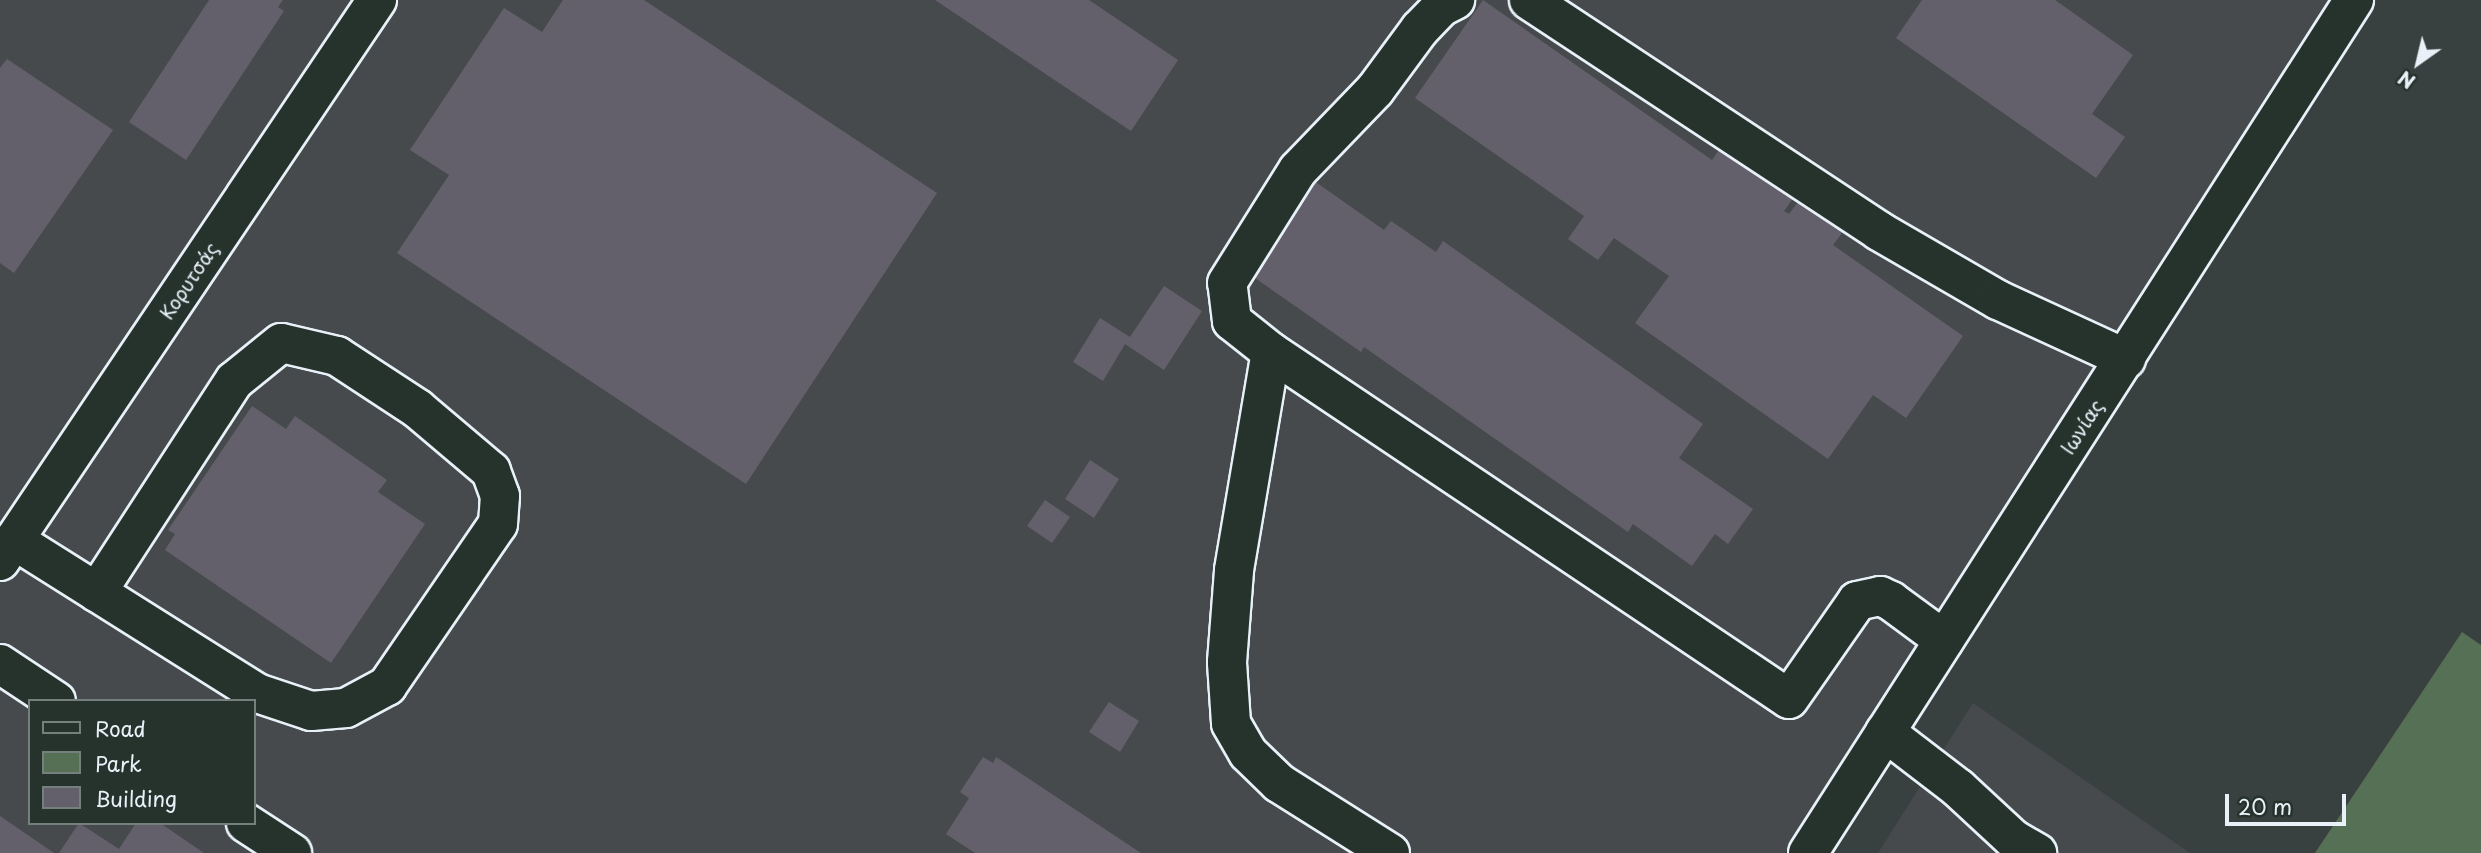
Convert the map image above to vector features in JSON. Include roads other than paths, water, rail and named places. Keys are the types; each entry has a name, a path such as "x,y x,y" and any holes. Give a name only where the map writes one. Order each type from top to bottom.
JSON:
{"street":[{"name":"Κορυτσάς","path":"7,551 377,0"},
{"path":"1455,0 1441,7 1420,29 1375,90 1298,170 1228,277 1227,304 1233,321 1271,352 1788,699 1849,609 1868,597 1891,601 1944,640"},
{"path":"1529,0 1879,231 1998,300 2126,359"},
{"name":"Ιωνίας","path":"1808,853 2354,0"},
{"path":"7,551 97,592 257,693 311,711 346,708 387,686 498,524 500,496 491,471 418,409 337,356 281,343 234,381 97,592"},
{"path":"1271,352 1234,570 1227,662 1231,723 1248,753 1279,783 1390,853"},
{"path":"0,664 54,699"},
{"path":"1885,732 1958,788 2018,848"},
{"path":"249,825 292,853"}]}
